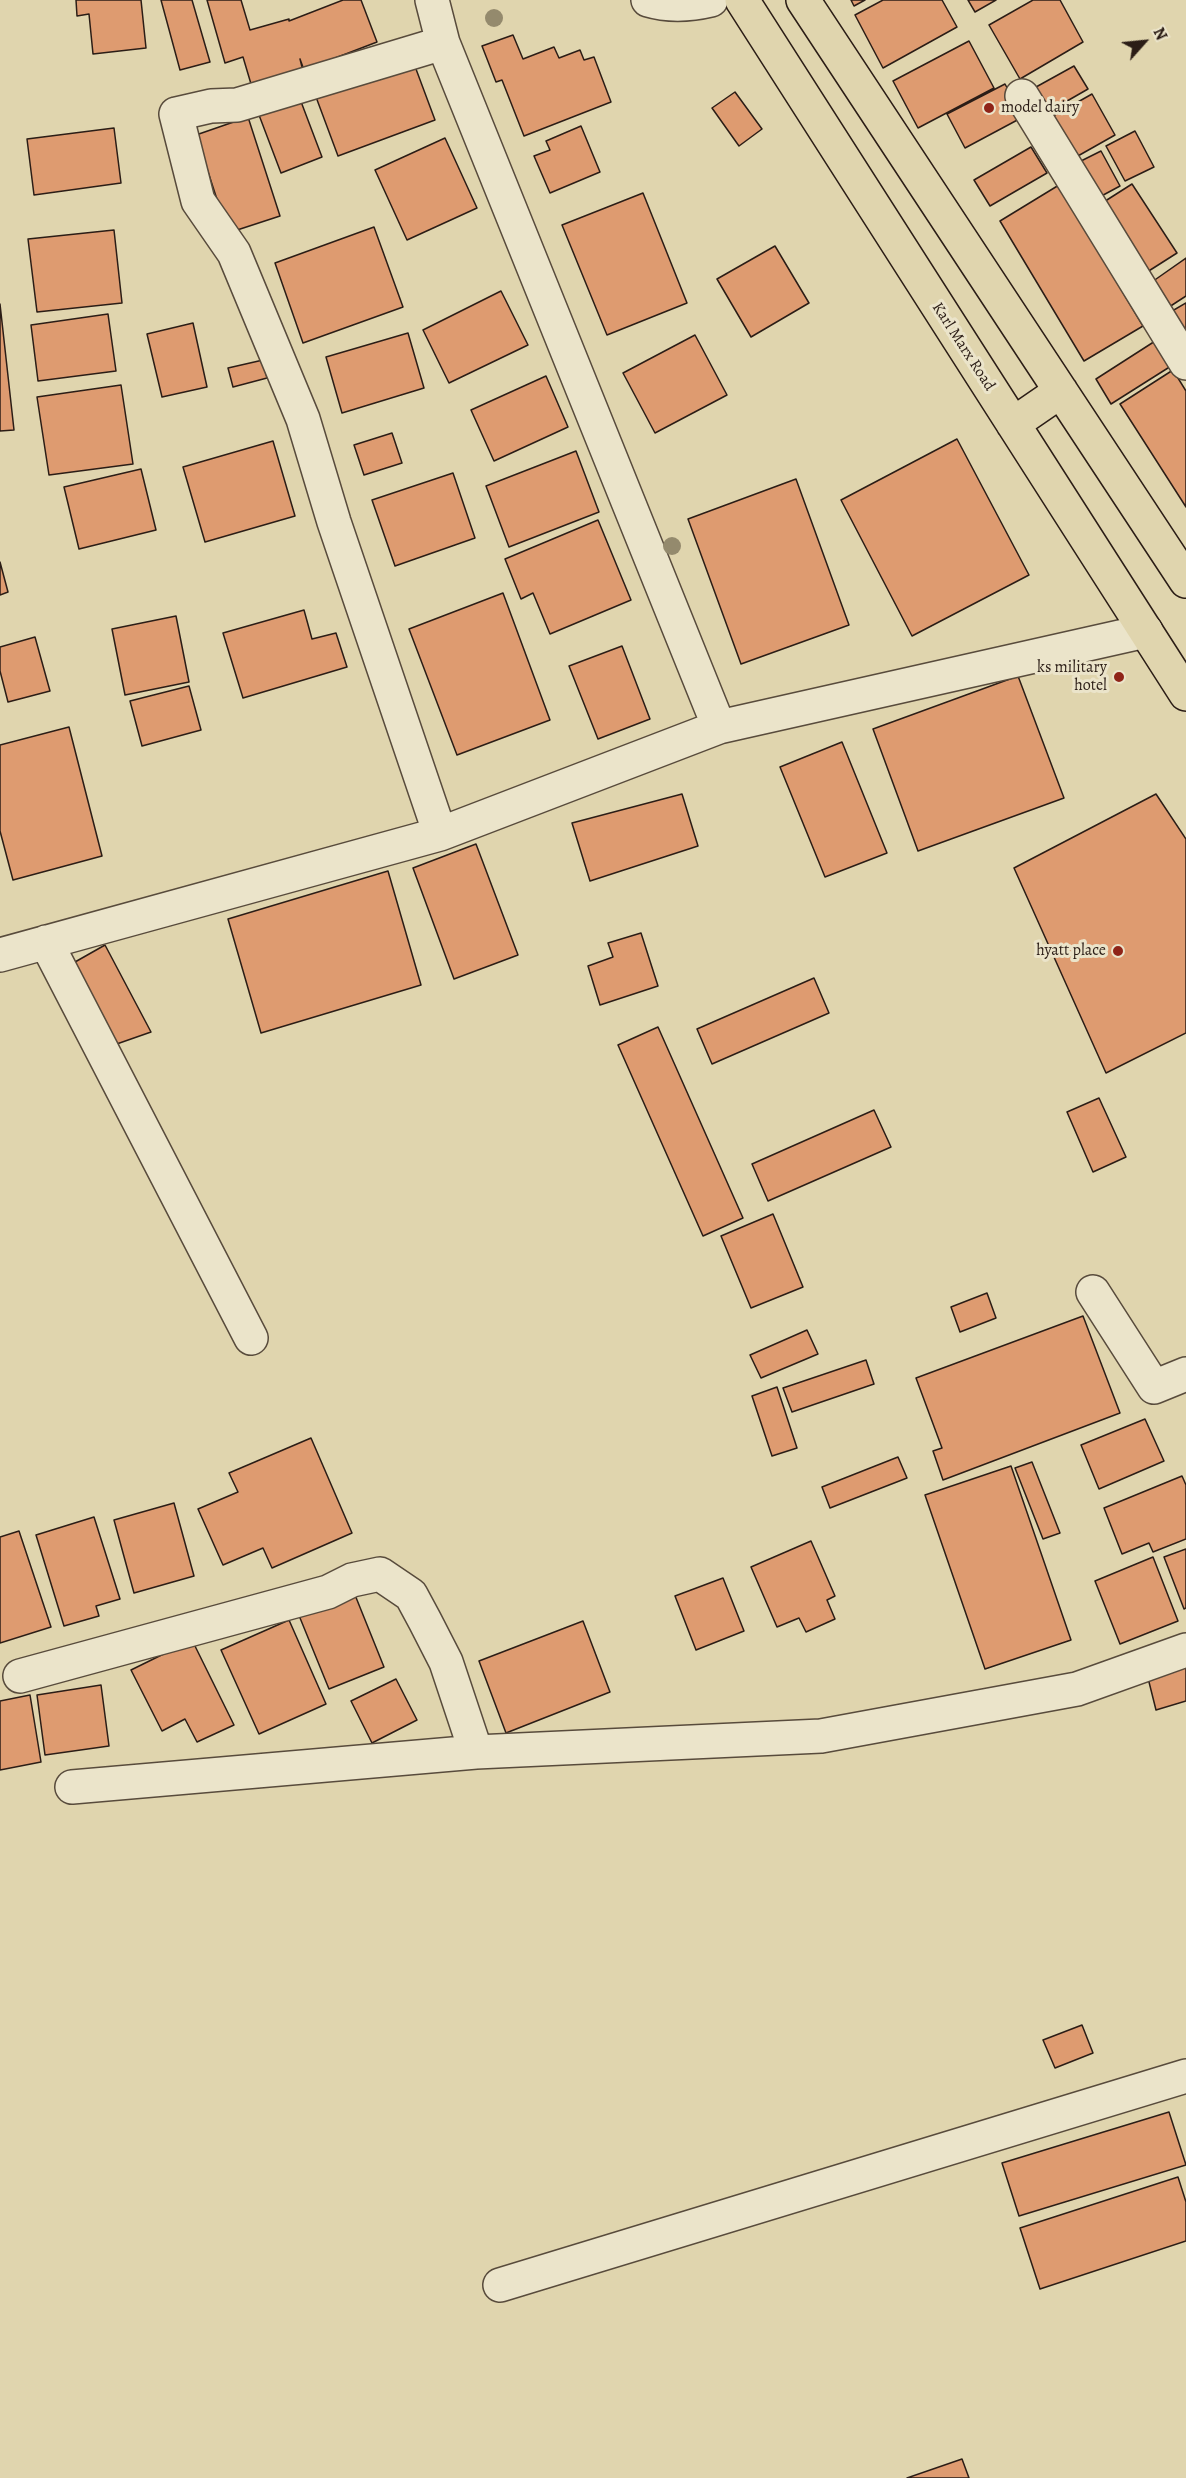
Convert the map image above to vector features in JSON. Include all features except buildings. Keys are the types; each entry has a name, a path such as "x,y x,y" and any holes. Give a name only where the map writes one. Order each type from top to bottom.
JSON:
{"main road":[{"name":"Karl Marx Road","path":"742,0 1186,694"},
{"path":"802,0 1186,582"},
{"path":"1013,424 1061,391"}],"street":[{"path":"432,0 443,43 719,727"},
{"path":"648,0 662,4 697,3 711,0"},
{"path":"440,834 334,522 303,419 234,253 198,201 176,114 211,106 237,105 443,43"},
{"path":"1022,96 1186,363"},
{"path":"0,955 440,834 719,727 1146,631"},
{"path":"46,942 251,1338"},
{"path":"1093,1292 1154,1387 1186,1374"},
{"path":"20,1676 328,1592 352,1580 380,1574 411,1595 446,1662 476,1752"},
{"path":"72,1787 476,1752 821,1736 1077,1689 1186,1650"},
{"path":"500,2285 1186,2076"}],"place":[{"name":"model dairy","path":"989,108"},
{"name":"ks military hotel","path":"1119,677"},
{"name":"hyatt place","path":"1118,951"}]}
